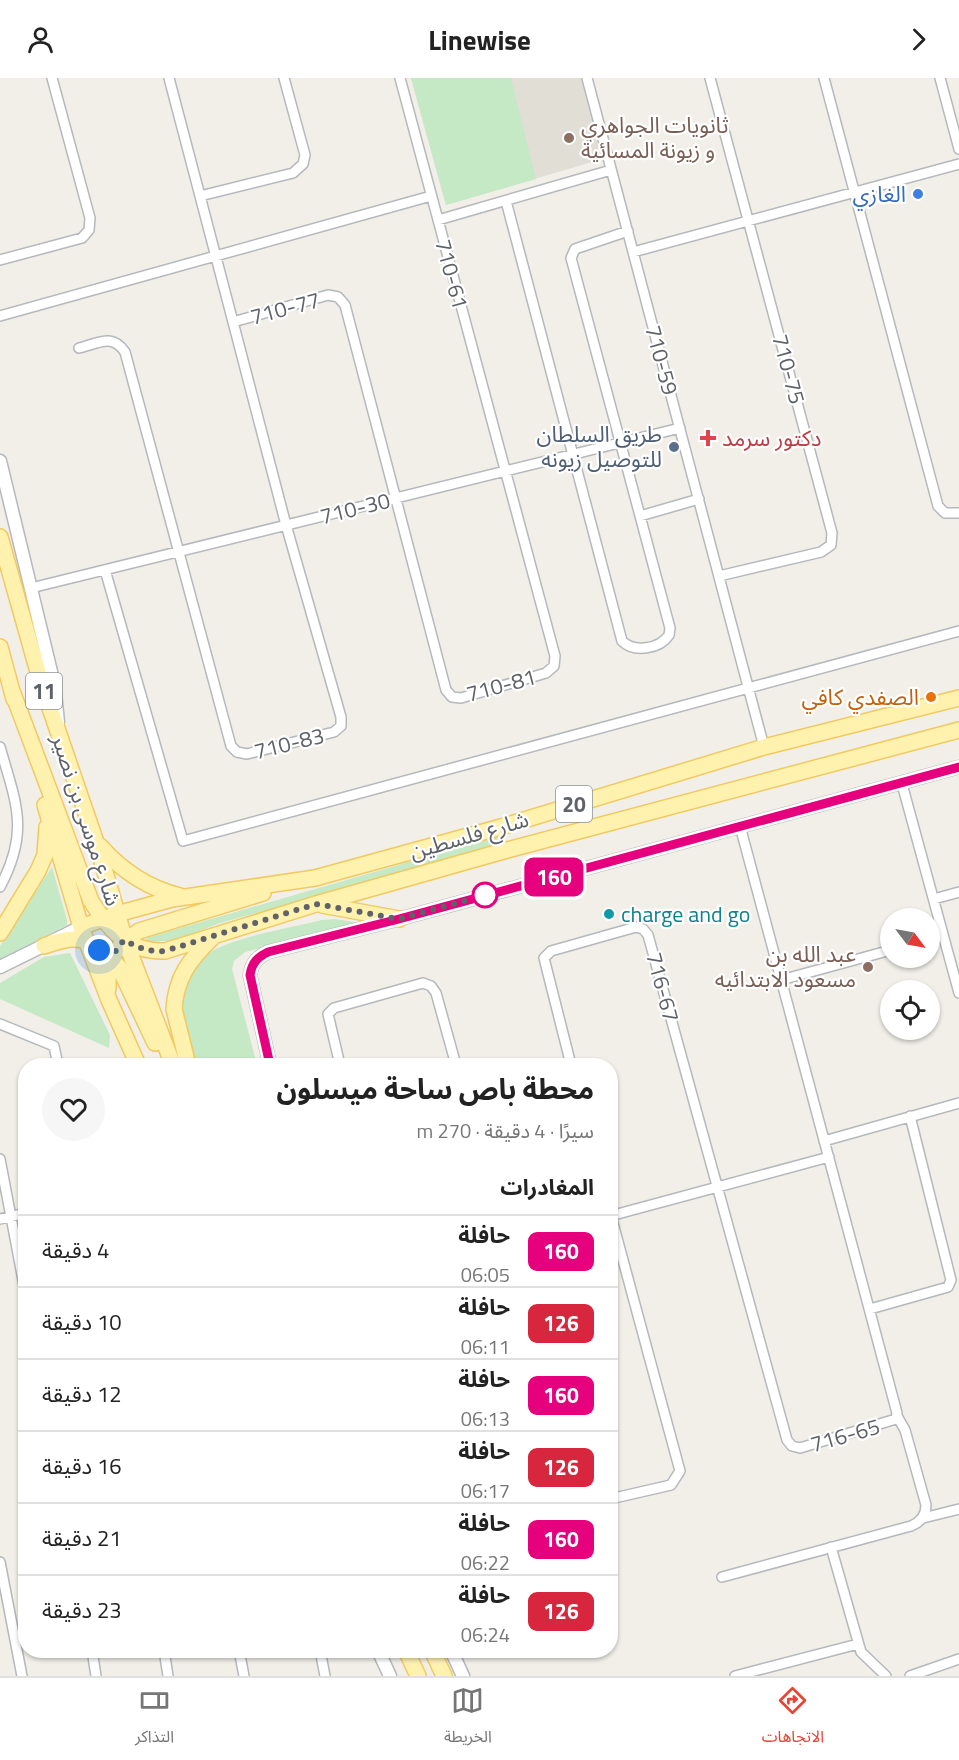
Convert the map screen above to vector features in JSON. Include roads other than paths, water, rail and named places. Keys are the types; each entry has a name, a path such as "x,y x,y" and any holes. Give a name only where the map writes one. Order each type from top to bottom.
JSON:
{"main road":[{"name":"شارع موسى بن نصير","path":"0,537 40,679 96,842 110,916 124,940 170,1058"},
{"name":"شارع موسى بن نصير","path":"0,647 81,927 109,1000 135,1058"},
{"path":"12,691 91,901 110,916"},
{"name":"شارع فلسطين","path":"81,927 110,916 186,897 315,878 501,826 765,747 959,698"},
{"name":"شارع فلسطين","path":"124,940 140,949 152,952 165,951 316,904 507,850 959,730"},
{"path":"0,933 27,892 45,855 47,812"},
{"path":"501,826 507,850"},
{"path":"96,842 116,863 135,878 155,888 186,897"},
{"path":"109,1000 108,978 111,957 124,940 139,931 315,878"},
{"path":"316,904 399,919"},
{"path":"186,1058 174,1009 174,1000 192,956 216,934"},
{"path":"44,946 74,939 87,943 111,957 119,967 162,1058"},
{"path":"410,1658 418,1676"},
{"path":"436,1658 444,1676"}],"street":[{"path":"0,260 82,238 89,230 90,218 52,78"},
{"path":"169,78 233,322"},
{"path":"200,196 293,173 303,164 305,155 284,78"},
{"name":"710-61","path":"400,78 505,471"},
{"name":"710-59","path":"587,78 765,747"},
{"path":"710,78 749,221"},
{"path":"824,78 938,506 945,513 959,513"},
{"path":"940,78 959,149"},
{"path":"633,252 959,164"},
{"path":"438,220 611,170"},
{"path":"0,316 431,196"},
{"path":"506,201 622,641 627,646 641,648 663,643 669,635 670,628 571,258 575,249 628,231"},
{"name":"710-75","path":"719,576 821,552 831,545 832,533 749,221"},
{"name":"710-77","path":"286,525 233,322 328,295 338,297 345,305 395,498"},
{"path":"80,348 111,340 119,342 125,352 178,552"},
{"name":"710-30","path":"31,588 680,428"},
{"path":"0,461 54,684 59,735"},
{"name":"710-81","path":"395,498 446,690 452,697 461,698 546,673 554,666 555,656 505,471"},
{"path":"640,516 699,499"},
{"name":"710-83","path":"178,552 231,746 237,752 247,754 258,752 334,732 341,726 341,717 286,525"},
{"path":"105,570 183,841 959,631"},
{"path":"0,747 17,805 19,833 10,868 0,887"},
{"path":"268,1058 250,975 251,967 258,957 268,952 399,919 959,767"},
{"path":"902,784 959,993"},
{"name":"716-65","path":"717,1187 787,1440 792,1446 800,1448 894,1421 897,1416 870,1309 740,826"},
{"path":"934,899 959,892"},
{"path":"0,967 81,927"},
{"name":"716-67","path":"569,1058 544,958 551,951 636,927 644,929 648,935 717,1187"},
{"path":"940,937 944,936"},
{"path":"781,980 880,953"},
{"path":"338,1058 328,1014 334,1008 423,983 431,986 436,993 454,1058"},
{"path":"0,1024 54,1046 57,1058"},
{"path":"824,1141 959,1103"},
{"path":"870,1309 948,1287 951,1280 910,1116"},
{"path":"618,1212 829,1157"},
{"path":"0,1159 18,1253"},
{"path":"0,1219 18,1215"},
{"path":"618,1240 680,1471 671,1485 618,1497"},
{"path":"897,1416 905,1430 926,1505 923,1518"},
{"path":"722,1576 911,1526 923,1518 959,1509"},
{"path":"831,1547 861,1652 886,1676"},
{"path":"0,1562 21,1676"},
{"path":"735,1676 858,1644"},
{"path":"93,1658 96,1676"},
{"path":"165,1658 168,1676"},
{"path":"241,1658 244,1676"},
{"path":"322,1658 325,1676"},
{"path":"382,1658 390,1676"},
{"path":"455,1658 463,1676"},
{"path":"910,1676 959,1659"}],"place":[{"name":"ثانويات الجواهري و زيونة المسائية","path":"569,138"},
{"name":"الغازي","path":"918,194"},
{"name":"دكتور سرمد","path":"708,438"},
{"name":"طريق السلطان للتوصيل زيونه","path":"674,447"},
{"name":"الصفدي كافي","path":"931,697"},
{"name":"charge and go","path":"609,914"},
{"name":"عبد الله بن مسعود الابتدائيه","path":"868,967"}]}
